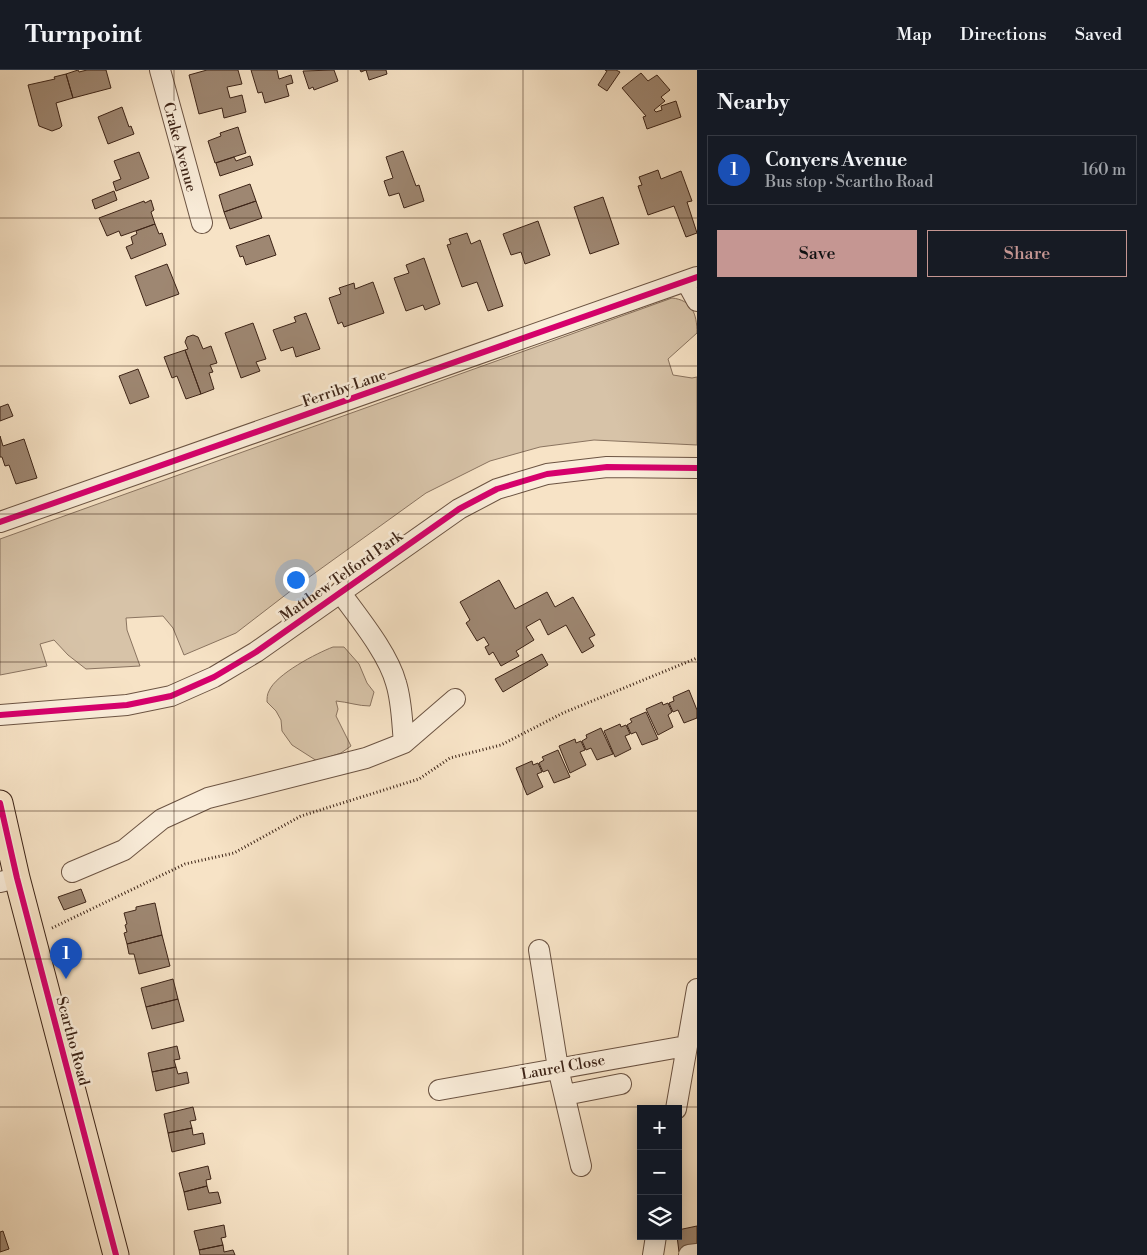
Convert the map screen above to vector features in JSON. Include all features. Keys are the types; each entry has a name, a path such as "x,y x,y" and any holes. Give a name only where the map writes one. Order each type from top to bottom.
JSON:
{"main road":[{"name":"Scartho Road","path":"0,803 9,880 33,937 116,1255"}],"street":[{"name":"Crake Avenue","path":"160,70 202,223"},
{"name":"Ferriby Lane","path":"0,522 692,279 697,301"},
{"name":"Matthew Telford Park","path":"0,715 127,705 171,696 214,677 256,652 459,509 497,489 547,474 607,467 697,468"},
{"path":"340,592 388,661 398,689 404,744"},
{"path":"72,872 124,850 162,819 208,798 366,758 404,744 455,699"},
{"path":"539,950 558,1068 581,1166"},
{"path":"677,1105 697,990"},
{"name":"Laurel Close","path":"440,1090 686,1046"},
{"path":"565,1095 621,1084"},
{"path":"654,1255 656,1240"},
{"path":"689,1255 697,1254"}],"path":[{"path":"33,937 185,864 234,853 302,816 419,779 450,758 501,745 562,714 697,658"}],"shaded area":[{"path":"672,298 679,299 689,305 696,320 697,333 668,359 673,375 697,377 697,445 594,440 540,447 490,461 426,493 301,583 236,633 184,655 173,628 163,616 126,618 127,630 140,666 86,669 68,655 54,640 40,644 47,666 0,675 0,539"},
{"path":"333,647 344,647 359,664 367,683 374,692 370,706 336,701 338,709 336,716 351,746 341,753 317,761 292,745 282,731 281,720 276,711 267,702 267,696 273,684 288,671"}],"building":[{"path":"78,70 79,72 106,70 111,88 73,98 66,74"},
{"path":"207,70 238,70 242,84 227,87 230,98 242,95 246,112 224,118 222,108 199,114 189,75"},
{"path":"251,70 277,70 279,79 291,75 293,83 286,85 289,96 265,103 262,92 258,93"},
{"path":"334,70 338,81 314,90 313,87 309,89 303,71"},
{"path":"366,70 386,70 387,74 369,80"},
{"path":"605,70 620,72 607,91 598,85 607,71"},
{"path":"641,73 648,81 657,75 670,90 661,97 665,101 654,110 656,112 662,110 661,106 676,101 681,117 647,129 643,117 646,116 622,88"},
{"path":"66,74 73,98 56,103 62,126 52,131 39,126 28,85 55,79 54,77"},
{"path":"122,107 129,127 131,126 134,134 108,144 98,117"},
{"path":"238,127 246,153 215,163 208,141 221,136 220,133"},
{"path":"403,151 416,186 419,185 424,201 404,208 399,193 389,196 384,181 393,178 386,157"},
{"path":"139,152 149,178 116,191 113,182 121,179 114,161"},
{"path":"250,156 253,165 220,176 216,163 234,157 236,161"},
{"path":"658,170 661,179 681,171 692,201 687,202 697,233 686,237 674,206 648,215 638,186 642,185 639,177"},
{"path":"250,184 256,201 224,212 219,195"},
{"path":"114,191 117,200 95,209 92,200"},
{"path":"603,197 619,244 590,254 574,207"},
{"path":"151,200 154,210 151,212 155,224 121,236 119,231 107,236 99,218"},
{"path":"256,201 262,218 230,229 224,212"},
{"path":"538,221 550,255 525,264 521,252 511,255 503,234"},
{"path":"155,224 159,234 162,233 166,245 131,259 126,247 133,244 131,237 137,234 136,231"},
{"path":"467,233 471,244 480,240 503,306 488,311 477,282 462,287 447,245 451,244 449,239"},
{"path":"269,235 276,255 246,265 243,256 240,257 236,246"},
{"path":"424,258 440,304 425,310 423,305 406,311 394,278 409,273 406,265"},
{"path":"167,264 179,294 146,306 135,276"},
{"path":"373,282 384,313 344,327 342,322 338,324 329,298 341,294 339,288 354,283 355,289"},
{"path":"306,313 320,349 296,357 293,347 281,351 273,330 296,322 294,317"},
{"path":"253,323 266,359 256,362 260,371 241,378 225,333"},
{"path":"193,335 198,337 203,349 211,346 217,363 210,365 213,372 209,373 214,389 201,394 185,350 188,349 185,342 187,337"},
{"path":"185,350 201,394 186,399 177,376 172,378 164,357"},
{"path":"138,369 149,397 130,404 119,376"},
{"path":"8,404 13,416 0,421 0,407"},
{"path":"0,436 3,446 24,439 37,478 16,484 9,465 5,466 2,457 0,457"},
{"path":"499,580 515,609 547,592 555,607 573,597 595,635 589,638 594,646 582,653 566,625 548,635 540,619 526,627 534,640 516,651 519,656 501,666 493,652 489,655 485,647 489,645 484,637 477,641 466,623 470,620 460,602"},
{"path":"542,654 548,665 503,692 495,679"},
{"path":"689,690 697,710 697,718 684,723 678,710 673,712 669,703 674,701 673,697"},
{"path":"662,702 663,705 668,703 672,712 668,715 673,727 658,735 646,709"},
{"path":"646,712 658,739 642,745 636,732 631,734 627,725 632,722 630,719"},
{"path":"620,724 621,727 626,725 630,734 625,736 631,749 615,757 604,731"},
{"path":"601,728 613,754 597,760 591,748 586,750 582,741 587,738 586,735"},
{"path":"575,739 576,743 581,741 585,750 580,752 586,765 570,773 559,746"},
{"path":"558,750 570,777 554,783 548,770 543,772 539,763 544,760 542,757"},
{"path":"532,761 533,765 538,763 542,772 537,774 543,787 527,795 516,768"},
{"path":"81,889 86,902 64,910 58,897"},
{"path":"155,903 162,935 127,944 124,933 127,932 125,925 127,924 124,913 136,910 136,907"},
{"path":"162,935 170,966 139,974 134,954 129,954 127,944"},
{"path":"173,979 178,999 146,1007 141,988"},
{"path":"178,999 184,1021 152,1029 146,1007"},
{"path":"177,1046 180,1059 174,1060 176,1067 152,1072 148,1053"},
{"path":"176,1067 178,1074 187,1072 189,1083 156,1091 152,1072"},
{"path":"193,1107 196,1120 190,1121 192,1128 168,1133 164,1114"},
{"path":"192,1128 193,1135 203,1133 205,1144 172,1152 168,1133"},
{"path":"208,1166 211,1179 206,1180 207,1186 184,1192 179,1173"},
{"path":"207,1186 209,1193 218,1192 221,1203 188,1210 184,1192"},
{"path":"224,1225 226,1237 221,1238 223,1245 199,1250 194,1231"},
{"path":"697,1226 697,1249 679,1252 678,1240 682,1240 682,1229"},
{"path":"3,1231 9,1249 0,1252 0,1232"},
{"path":"223,1245 224,1252 233,1250 235,1255 200,1255 199,1250"}],"cycle path":[{"path":"0,522 697,277"},
{"path":"0,715 127,705 171,696 214,677 256,652 459,509 497,489 547,474 607,467 697,468"},
{"path":"0,803 17,878 116,1255"}],"place":[{"name":"Conyers Avenue","path":"66,979"}]}
